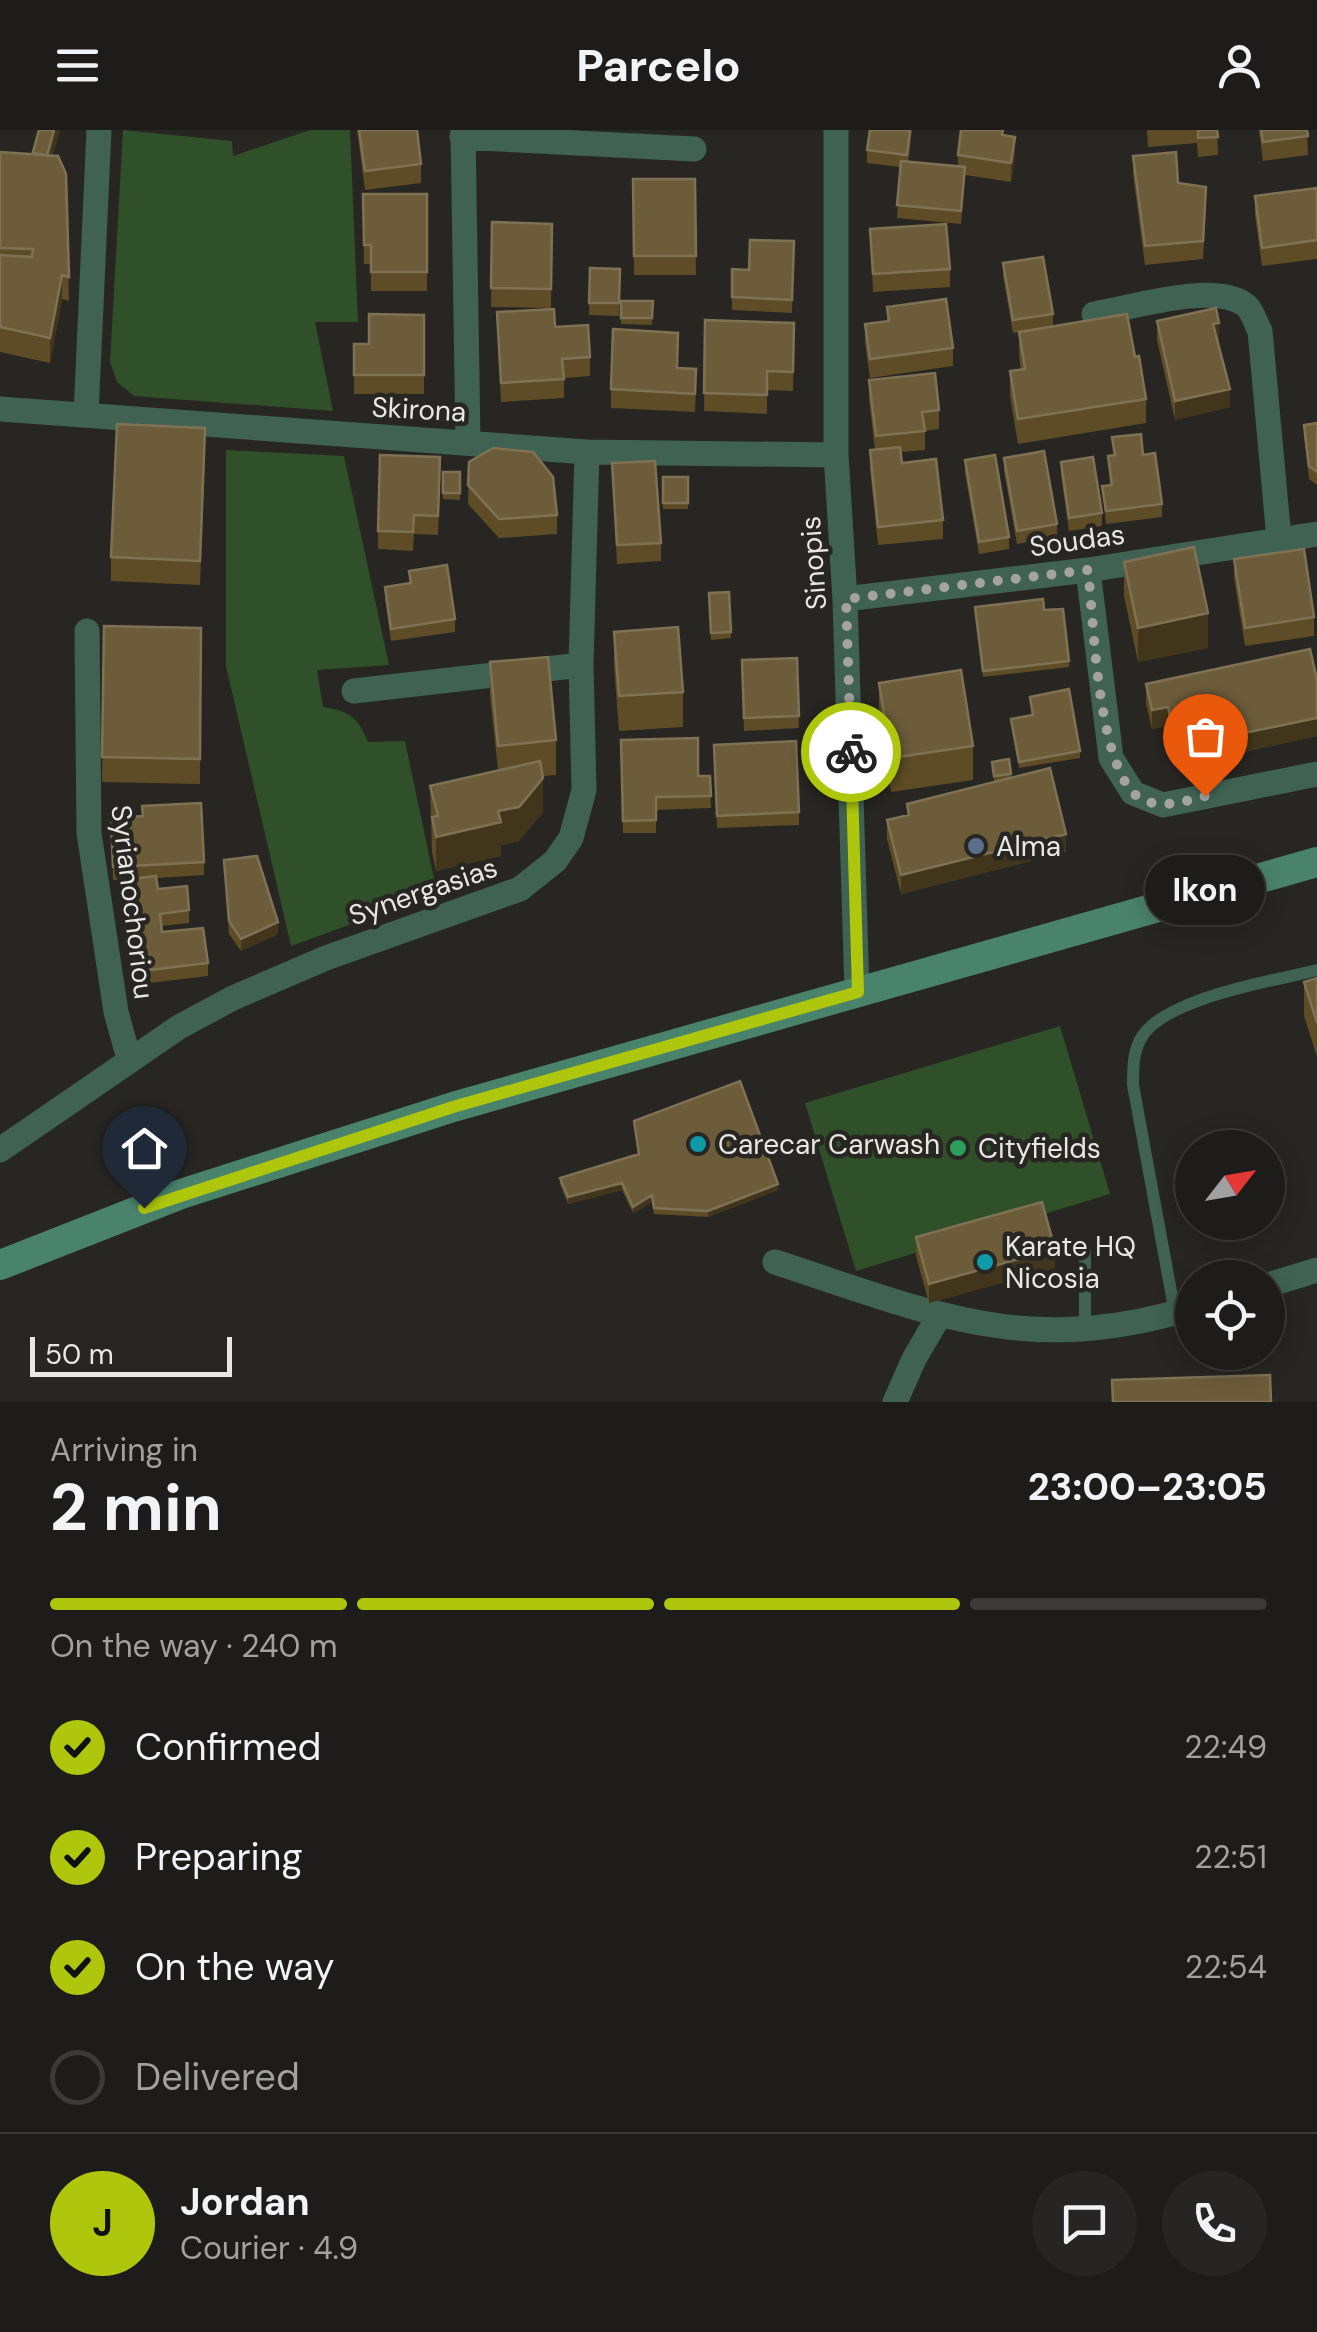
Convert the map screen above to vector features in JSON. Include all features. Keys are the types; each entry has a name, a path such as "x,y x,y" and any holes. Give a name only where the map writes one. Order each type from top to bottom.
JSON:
{"main road":[{"path":"0,1264 181,1194 324,1148 1317,862"}],"street":[{"path":"86,415 99,130"},
{"name":"Sinopis","path":"836,130 836,455 846,599 858,992"},
{"path":"468,441 462,133 694,149"},
{"path":"1094,314 1205,294 1228,296 1248,306 1260,331 1279,539"},
{"name":"Skirona","path":"0,408 588,452 836,455"},
{"name":"Synergasias","path":"0,1150 179,1026 283,975 520,889 544,873 570,838 581,806 586,765 581,665 588,452"},
{"name":"Soudas","path":"846,599 1088,570 1317,534"},
{"path":"1088,570 1111,758 1134,793 1162,805 1317,774"},
{"name":"Syrianochoriou","path":"88,631 89,833 116,1012 129,1059"},
{"path":"354,692 581,665"},
{"path":"776,1262 939,1316 1013,1328 1085,1332 1175,1312"},
{"path":"1285,1280 1317,1270"},
{"path":"895,1402 939,1316"}],"lane":[{"path":"1175,1270 1133,1085 1134,1058 1141,1036 1181,1008 1317,970"},
{"path":"1085,1250 1085,1332"}],"green space":[{"path":"123,130 232,141 233,156 310,130 350,130 358,322 315,322 333,411 134,396 117,382 110,362"},
{"path":"226,450 344,456 389,665 317,670 323,707 352,717 368,742 405,741 437,893 291,946 226,666"},
{"name":"Cityfields","path":"1060,1026 1110,1194 856,1271 805,1103"}],"building":[{"path":"39,130 54,130 47,156 33,152"},
{"path":"359,130 417,130 421,164 365,171"},
{"path":"870,130 910,130 907,155 867,150"},
{"path":"961,130 1003,130 1002,135 1015,137 1011,163 958,155"},
{"path":"1198,130 1217,130 1218,137 1198,138"},
{"path":"1261,130 1307,130 1308,136 1263,142"},
{"path":"0,152 58,156 66,174 69,277 62,275 50,338 0,327 0,255 32,257 33,249 0,248"},
{"path":"1176,152 1178,183 1206,187 1203,241 1145,246 1133,156"},
{"path":"901,161 965,167 961,211 897,205"},
{"path":"633,179 695,179 696,256 634,256"},
{"path":"1317,188 1317,240 1262,248 1255,196"},
{"path":"363,194 427,194 427,272 371,272 371,245 364,245"},
{"path":"492,222 552,224 551,289 491,288"},
{"path":"946,224 950,269 873,274 870,229"},
{"path":"750,240 794,241 792,300 732,297 732,269 749,270"},
{"path":"1043,257 1053,314 1013,320 1003,263"},
{"path":"590,268 620,269 619,303 589,303"},
{"path":"946,299 953,348 870,359 865,324 889,321 887,307"},
{"path":"621,301 653,301 652,318 621,318"},
{"path":"1216,308 1219,323 1213,324 1230,389 1175,401 1157,321"},
{"path":"554,309 555,327 588,325 590,357 562,359 564,379 501,383 497,312"},
{"path":"369,314 424,315 424,375 354,375 354,344 369,344"},
{"path":"1127,314 1146,399 1018,419 1010,371 1025,369 1019,332"},
{"path":"705,320 794,323 793,372 767,371 767,395 704,393"},
{"path":"613,329 678,333 677,368 696,369 695,394 611,389"},
{"path":"935,373 939,410 922,412 925,431 876,436 869,380"},
{"path":"1317,423 1317,472 1309,466 1304,425"},
{"path":"117,424 205,428 200,561 111,557"},
{"path":"1141,434 1143,455 1155,453 1162,504 1106,511 1102,486 1112,485 1108,456 1115,455 1112,437"},
{"path":"900,447 902,463 936,459 943,520 878,527 870,450"},
{"path":"493,448 533,452 553,477 557,515 499,519 468,485 469,462"},
{"path":"1044,451 1057,524 1017,531 1004,458"},
{"path":"380,455 440,457 438,516 414,515 413,532 378,531"},
{"path":"995,455 1009,537 979,542 965,460"},
{"path":"1093,457 1102,513 1069,518 1061,462"},
{"path":"655,461 661,543 617,545 612,463"},
{"path":"443,472 460,472 460,493 443,493"},
{"path":"663,477 688,477 688,503 663,503"},
{"path":"1194,547 1208,613 1138,628 1124,562"},
{"path":"1304,549 1314,617 1245,628 1234,559"},
{"path":"447,565 455,619 391,629 385,587 411,583 409,571"},
{"path":"729,592 731,632 711,633 709,593"},
{"path":"1043,599 1044,610 1063,609 1069,661 983,671 975,607"},
{"path":"104,626 201,628 200,759 102,757"},
{"path":"678,627 683,692 619,696 614,632"},
{"path":"1310,649 1317,680 1317,718 1215,739 1211,722 1173,730 1168,707 1152,710 1146,684"},
{"path":"548,657 556,740 498,746 490,662"},
{"path":"797,658 799,716 744,718 742,660"},
{"path":"961,670 973,746 891,758 879,683"},
{"path":"1069,689 1080,751 1019,762 1011,719 1033,715 1030,697"},
{"path":"698,738 698,776 710,776 711,796 656,797 656,820 623,821 621,740"},
{"path":"796,741 799,812 717,816 714,745"},
{"path":"1009,759 1011,774 994,776 992,762"},
{"path":"540,761 543,778 519,807 498,811 501,822 436,837 432,817 438,816 430,786"},
{"name":"Alma","path":"1050,768 1066,834 901,875 887,820 909,815 907,804"},
{"path":"201,803 204,862 113,867 111,818 143,816 142,806"},
{"path":"257,856 278,922 241,939 229,921 224,860"},
{"path":"156,876 158,889 187,886 189,910 160,914 162,932 203,928 208,963 133,972 122,880"},
{"path":"1317,978 1317,1023 1304,982"},
{"name":"Carecar Carwash","path":"740,1081 778,1184 708,1211 654,1208 652,1195 633,1207 622,1183 568,1197 560,1178 639,1154 634,1121"},
{"name":"Karate HQ Nicosia","path":"1042,1202 1055,1249 929,1284 916,1237"},
{"path":"1270,1375 1271,1402 1113,1402 1112,1380"}],"way so far":[{"path":"851,752 846,599 1088,570 1108,742 1116,772 1134,793 1162,805 1205,796"}],"place":[{"name":"Ikon","path":"1205,796"},
{"name":"Alma","path":"976,846"},
{"name":"Carecar Carwash","path":"698,1144"},
{"name":"Cityfields","path":"958,1148"},
{"name":"Karate HQ Nicosia","path":"985,1262"}],"route":[{"path":"144,1208 453,1107 858,992 851,752"}]}
